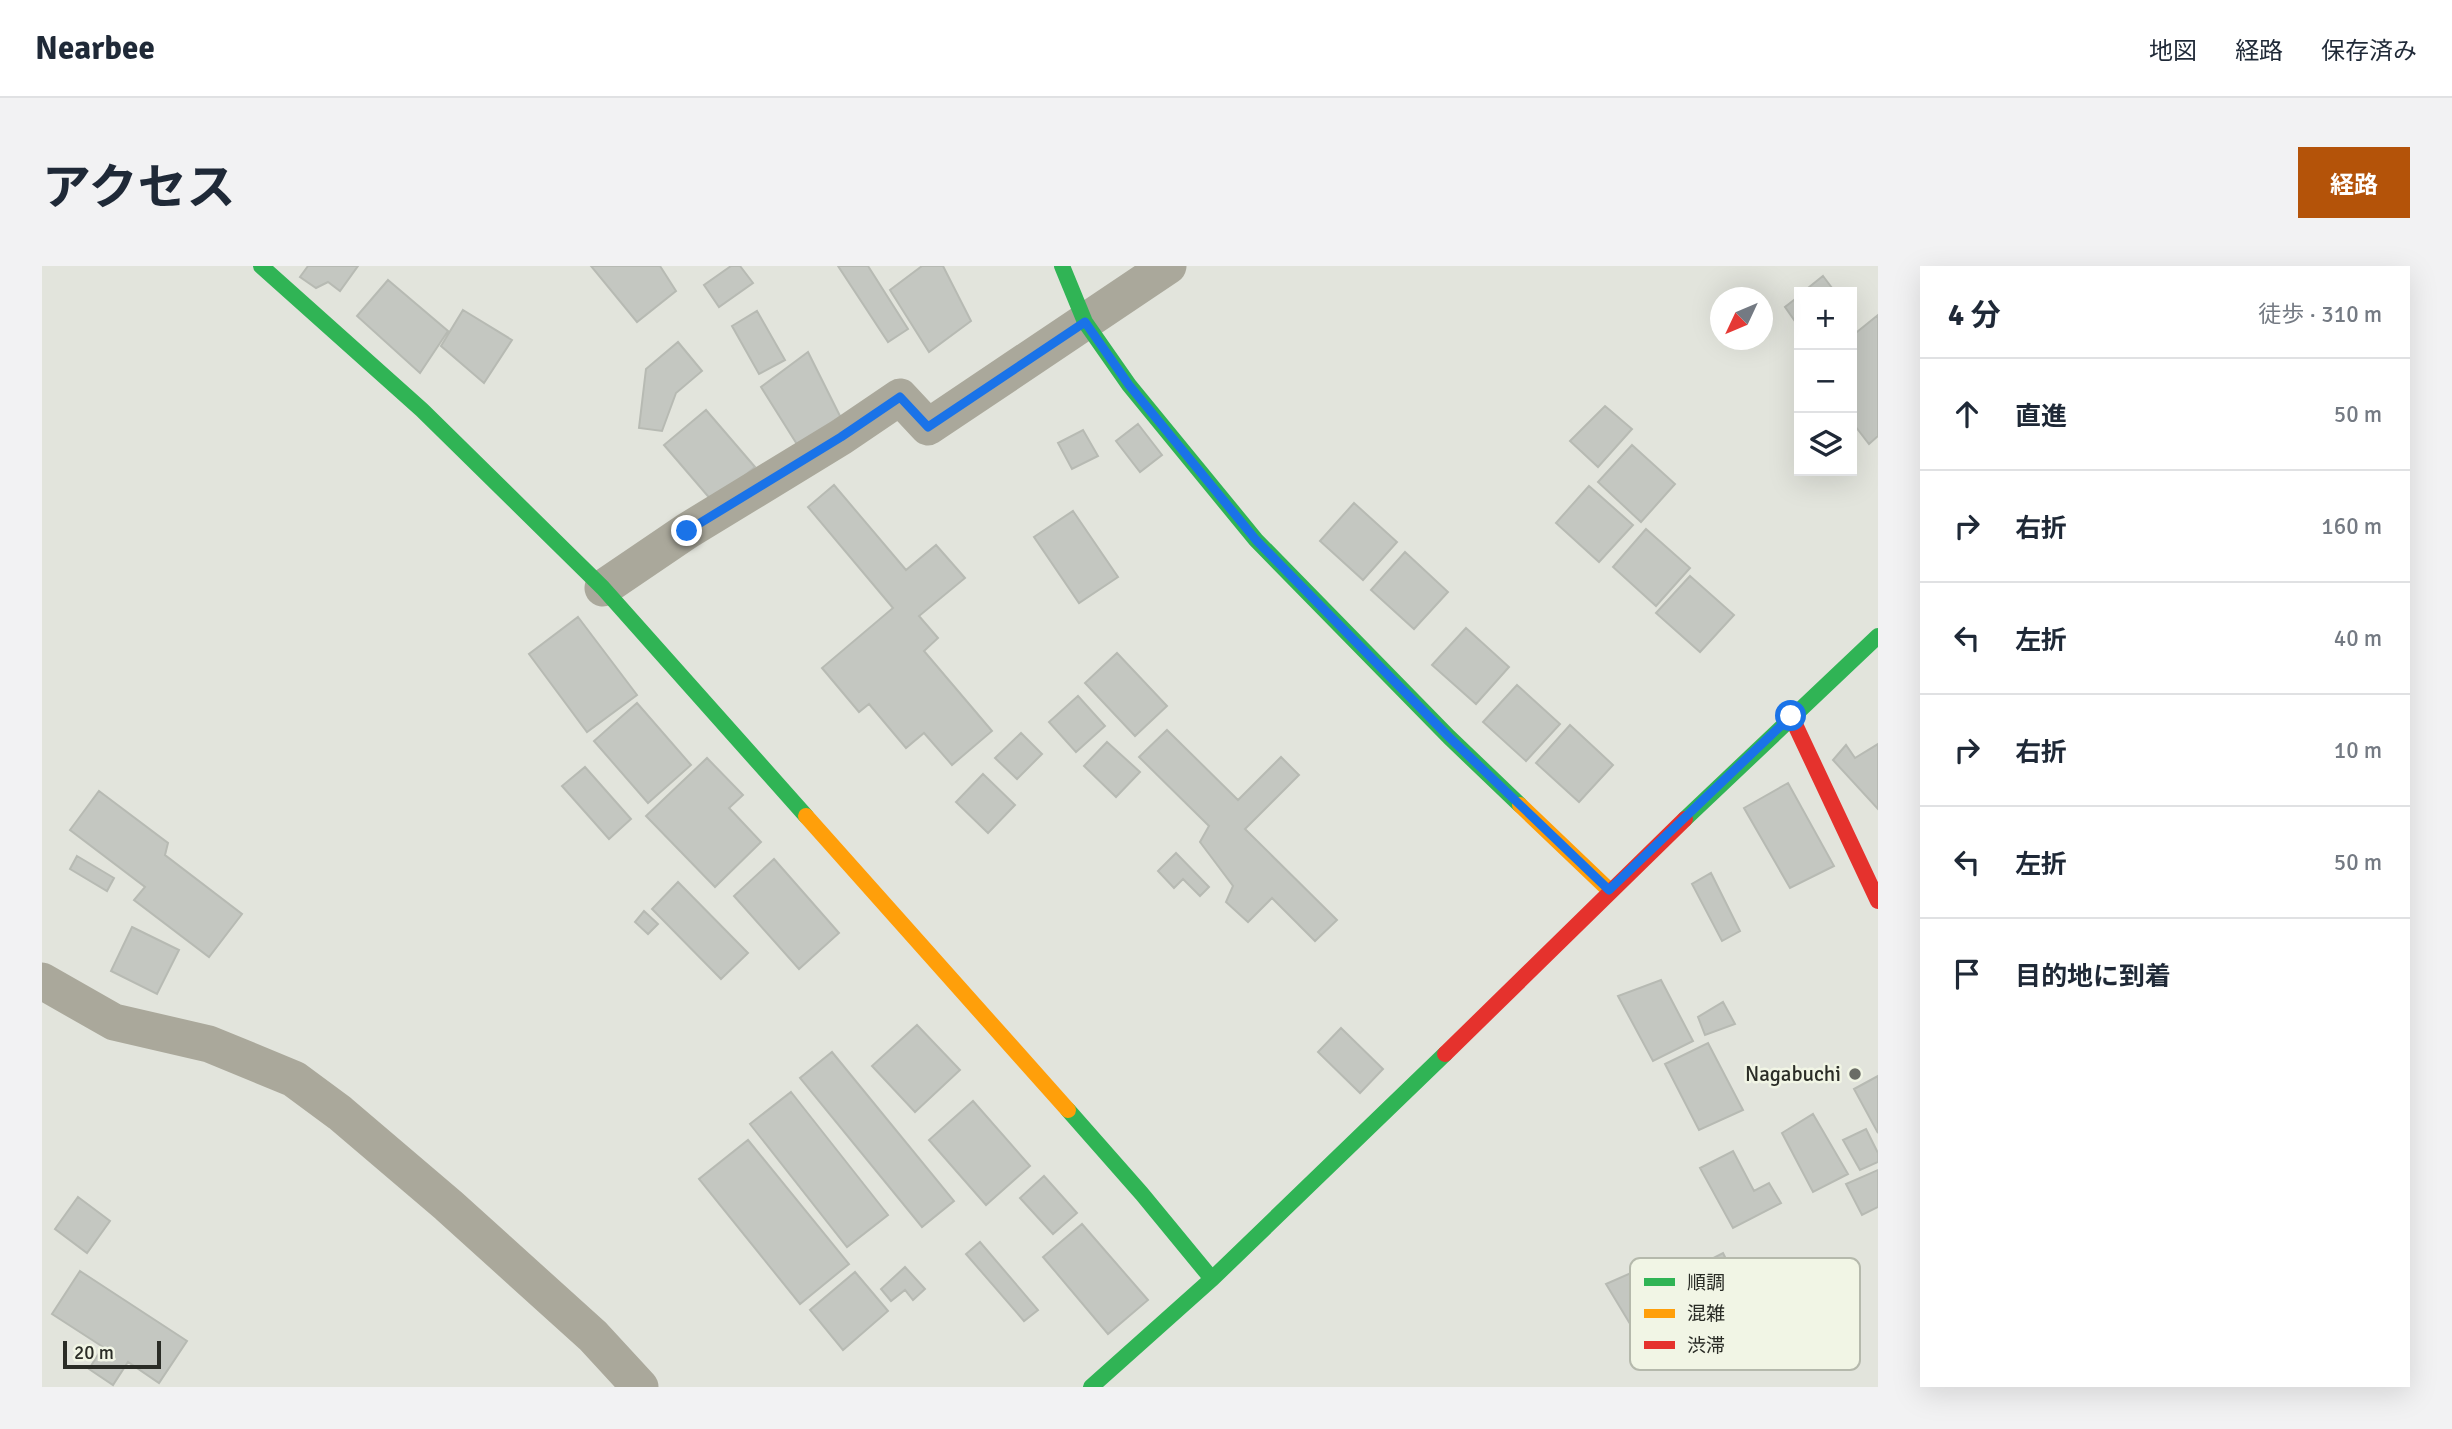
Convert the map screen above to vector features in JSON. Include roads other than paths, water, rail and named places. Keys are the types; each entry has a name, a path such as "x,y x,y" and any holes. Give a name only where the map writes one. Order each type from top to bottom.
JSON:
{"street":[{"path":"261,266 422,410 603,588 1142,1194 1212,1279"},
{"path":"1062,266 1085,322 1129,385 1256,540 1449,737 1609,890"},
{"path":"603,588 687,531 841,437 900,397 928,427 1168,266"},
{"path":"1091,1387 1212,1279 1609,890 1878,636"},
{"path":"1791,716 1878,901"},
{"path":"42,981 114,1022 209,1044 294,1079 340,1113 448,1205 593,1336 640,1387"}],"place":[{"name":"Nagabuchi","path":"1855,1074"}]}
